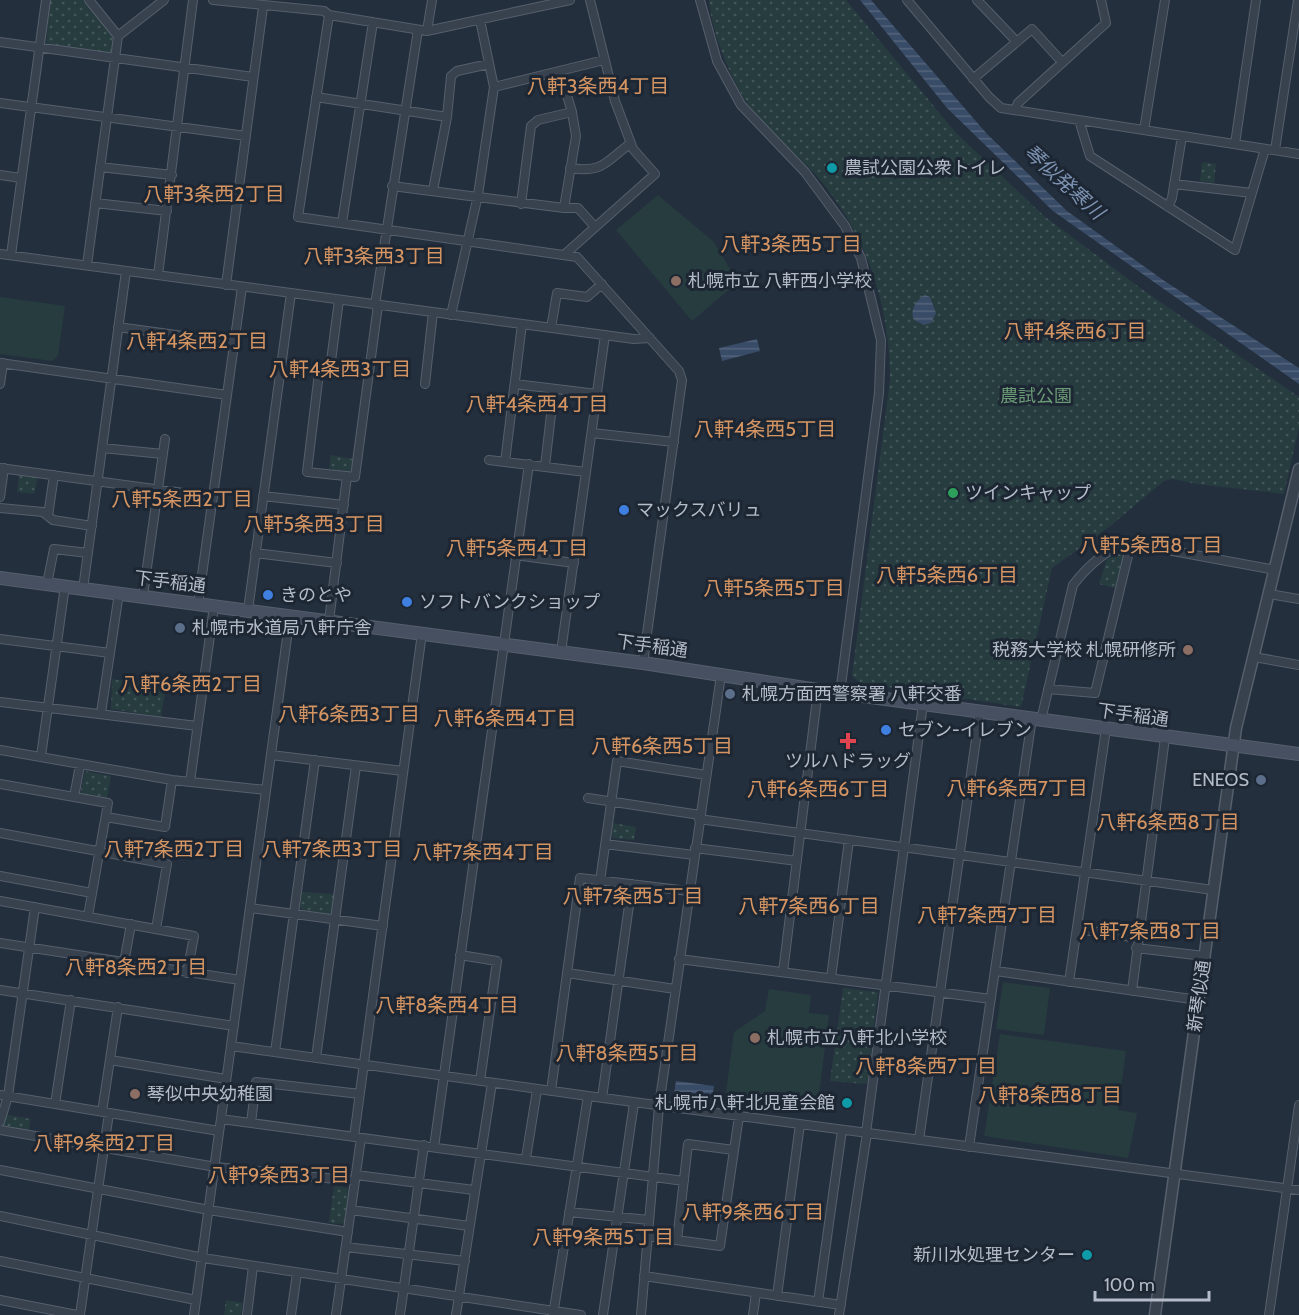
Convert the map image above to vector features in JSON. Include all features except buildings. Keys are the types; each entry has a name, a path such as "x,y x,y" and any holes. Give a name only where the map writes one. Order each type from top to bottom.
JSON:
{"main road":[{"name":"下手稲通","path":"0,578 422,633 1165,738 1299,754"}],"street":[{"path":"11,255 46,0"},
{"path":"89,0 118,36"},
{"path":"87,265 118,36 164,0"},
{"path":"158,274 193,0"},
{"path":"213,0 263,7 270,4 324,11 329,15 422,31 570,0"},
{"path":"339,300 331,361 319,373 307,472 355,477 392,186 404,110 422,31 432,0"},
{"path":"564,255 655,174 631,143 604,60 590,0"},
{"path":"700,0 717,62 741,105 805,172 845,226 861,258 881,340 879,393 840,693"},
{"path":"907,0 973,79 1001,108 1299,153"},
{"path":"977,0 1017,42"},
{"path":"1015,110 1018,103 1106,23 1101,0"},
{"path":"1144,130 1165,0"},
{"path":"1236,144 1256,0"},
{"path":"1275,150 1298,0"},
{"path":"226,285 263,7"},
{"path":"329,15 298,217 578,257 679,371 682,380 643,663"},
{"path":"452,315 466,241 478,195 494,87 480,20"},
{"path":"342,224 373,22"},
{"path":"973,79 1032,29 1062,62"},
{"path":"0,42 253,77"},
{"path":"494,87 604,60"},
{"path":"433,190 447,117 451,76 457,71 489,64"},
{"path":"560,72 572,112 576,136 564,208"},
{"path":"316,97 447,117"},
{"path":"0,103 246,136"},
{"path":"521,204 531,126 538,120 572,112"},
{"path":"1079,120 1090,156 1235,250 1265,148"},
{"path":"1168,207 1182,136"},
{"path":"570,168 590,171 600,167 631,143"},
{"path":"100,167 172,174"},
{"path":"0,175 21,178"},
{"path":"1174,183 1252,193"},
{"path":"392,186 478,195 521,204 578,208 595,227"},
{"path":"95,203 167,211"},
{"path":"0,254 634,339 650,338"},
{"path":"83,589 126,271"},
{"path":"551,328 557,293 587,297 602,284"},
{"path":"198,604 242,287"},
{"path":"248,610 291,293"},
{"path":"425,384 433,312"},
{"path":"505,462 522,324"},
{"path":"118,327 234,343"},
{"path":"561,652 605,335"},
{"path":"0,384 2,363 227,395"},
{"path":"515,384 597,394"},
{"path":"545,466 554,389"},
{"path":"592,433 674,442"},
{"path":"143,597 165,439"},
{"path":"102,448 163,454"},
{"path":"489,460 586,472"},
{"path":"434,1147 502,644 529,464"},
{"path":"0,497 2,468 213,497"},
{"name":"新琴似通","path":"1155,1315 1233,746 1299,469"},
{"path":"48,516 54,476"},
{"path":"329,621 347,476"},
{"path":"263,496 344,505"},
{"path":"0,508 43,512 53,520 92,526"},
{"path":"1048,689 1095,693 1131,543"},
{"path":"969,1146 1036,719 1048,689 1073,585 1118,545 1131,543 1275,570"},
{"path":"47,584 54,549 88,553"},
{"path":"255,554 337,563"},
{"path":"515,555 573,563"},
{"path":"41,756 65,586"},
{"path":"101,713 119,593"},
{"path":"1269,594 1299,600"},
{"path":"190,782 214,606"},
{"path":"194,1315 290,616"},
{"path":"336,1315 356,1178 360,1094 422,633"},
{"path":"0,639 110,653"},
{"path":"1254,657 1299,665"},
{"path":"641,1315 659,1106 688,891 721,675"},
{"path":"783,972 818,690"},
{"path":"0,702 48,710 101,713 196,726"},
{"path":"839,1315 867,1133 923,704"},
{"path":"919,1140 980,711"},
{"path":"1069,982 1106,729"},
{"path":"1132,991 1144,881 1165,738"},
{"path":"0,750 172,780 266,790"},
{"path":"271,755 403,771"},
{"path":"275,1052 315,760"},
{"path":"600,881 616,761 706,775"},
{"path":"74,797 80,765"},
{"path":"316,1058 356,766"},
{"path":"106,817 165,827 172,780"},
{"path":"0,784 108,803 88,916"},
{"path":"588,798 800,834 1213,890"},
{"path":"0,833 167,864 156,929"},
{"path":"831,978 849,840"},
{"path":"605,844 796,861"},
{"path":"0,876 92,893"},
{"path":"551,1091 580,878 688,891"},
{"path":"602,1098 632,884"},
{"path":"0,901 194,936 187,973"},
{"path":"0,1122 24,993 35,907"},
{"path":"250,908 383,926"},
{"path":"124,963 131,924"},
{"path":"1077,930 1138,938"},
{"path":"0,943 240,980"},
{"path":"1136,948 1204,956"},
{"path":"460,956 497,961 480,1081"},
{"path":"679,959 991,999"},
{"path":"996,971 1198,1000"},
{"path":"567,973 675,989"},
{"path":"0,990 234,1026"},
{"path":"55,1104 71,1000"},
{"path":"0,1300 78,1315 104,1149 110,1060 118,1008"},
{"path":"231,1046 634,1103 1299,1190"},
{"path":"110,1060 226,1079"},
{"path":"251,1123 256,1082 360,1094"},
{"path":"456,1315 479,1153 492,1083"},
{"path":"526,1158 537,1089"},
{"path":"4,1095 219,1131"},
{"path":"553,1313 588,1096"},
{"path":"603,1315 626,1171 634,1103"},
{"path":"1269,1315 1287,1189 1296,1148 1299,1105"},
{"path":"647,1236 720,1246 739,1116"},
{"path":"221,1119 626,1171 684,1181"},
{"path":"777,1296 800,1124"},
{"path":"0,1130 216,1167 419,1182 474,1190"},
{"path":"818,1302 842,1130"},
{"path":"677,1240 688,1144 734,1150"},
{"path":"400,1315 415,1218 423,1145"},
{"path":"0,1170 209,1210 348,1232"},
{"path":"351,1210 469,1226"},
{"path":"569,1212 649,1220"},
{"path":"0,1216 203,1258 553,1313 581,1315"},
{"path":"346,1247 465,1261"},
{"path":"0,1261 196,1300"},
{"path":"247,1315 253,1266"},
{"path":"291,1315 297,1273"},
{"path":"644,1276 841,1305"},
{"path":"753,1315 756,1293"}],"green space":[{"path":"50,0 83,0 113,36 111,51 108,53 46,44"},
{"name":"農試公園","path":"709,0 846,0 956,133 1044,216 1143,290 1299,397 1299,427 1284,494 1172,479 1164,481 1109,527 1052,568 1021,707 860,683 852,676 890,379 885,323 871,269 848,219 815,174 762,124 744,98 720,48"},
{"path":"1202,162 1216,164 1214,183 1200,181"},
{"path":"658,195 714,242 738,282 692,321 616,230"},
{"path":"0,297 65,306 58,356 52,361 0,354"},
{"path":"331,455 353,459 350,472 329,469"},
{"path":"19,474 38,477 34,494 17,492"},
{"path":"1117,554 1124,555 1115,588 1099,584 1107,559"},
{"path":"112,679 166,686 161,717 111,709"},
{"path":"85,771 111,776 107,799 80,795"},
{"path":"613,823 636,827 634,840 612,838"},
{"path":"302,892 335,894 332,912 329,914 302,910 300,906"},
{"path":"1003,982 1050,988 1044,1035 996,1029"},
{"path":"843,988 878,992 868,1080 865,1084 830,1081"},
{"path":"769,989 811,995 809,1013 829,1015 817,1112 725,1100 734,1032 765,1011"},
{"path":"1000,1034 1126,1051 1118,1110 1137,1113 1128,1158 984,1136"},
{"path":"4,1114 31,1119 28,1134 0,1129"},
{"path":"334,1186 350,1188 345,1224 329,1223"},
{"path":"226,1300 243,1303 241,1315 224,1315"}],"water":[{"path":"860,0 871,0 987,134 1067,211 1163,280 1299,368 1299,384 1053,211 947,108"},
{"path":"925,295 930,297 936,313 931,323 924,325 914,320 912,312 919,299"},
{"path":"757,339 760,351 722,361 719,348"},
{"path":"676,1081 714,1086 712,1099 674,1094"}],"place":[{"name":"農試公園公衆トイレ","path":"832,168"},
{"name":"札幌市立 八軒西小学校","path":"676,281"},
{"name":"ツインキャップ","path":"953,493"},
{"name":"マックスバリュ","path":"624,510"},
{"name":"きのとや","path":"268,595"},
{"name":"ソフトバンクショップ","path":"407,602"},
{"name":"札幌市水道局八軒庁舎","path":"180,628"},
{"name":"税務大学校 札幌研修所","path":"1188,650"},
{"name":"札幌方面西警察署 八軒交番","path":"730,694"},
{"name":"セブン-イレブン","path":"886,730"},
{"name":"ツルハドラッグ","path":"848,741"},
{"name":"ENEOS","path":"1261,780"},
{"name":"札幌市立八軒北小学校","path":"755,1038"},
{"name":"琴似中央幼稚園","path":"135,1094"},
{"name":"札幌市八軒北児童会館","path":"847,1103"},
{"name":"新川水処理センター","path":"1087,1255"}],"district":[{"name":"八軒3条西4丁目","path":"598,86"},
{"name":"八軒3条西2丁目","path":"214,194"},
{"name":"八軒3条西5丁目","path":"791,244"},
{"name":"八軒3条西3丁目","path":"374,256"},
{"name":"八軒4条西6丁目","path":"1075,331"},
{"name":"八軒4条西2丁目","path":"197,341"},
{"name":"八軒4条西3丁目","path":"340,369"},
{"name":"八軒4条西4丁目","path":"537,404"},
{"name":"八軒4条西5丁目","path":"765,429"},
{"name":"八軒5条西2丁目","path":"182,499"},
{"name":"八軒5条西3丁目","path":"314,524"},
{"name":"八軒5条西8丁目","path":"1151,545"},
{"name":"八軒5条西4丁目","path":"517,548"},
{"name":"八軒5条西6丁目","path":"947,575"},
{"name":"八軒5条西5丁目","path":"774,588"},
{"name":"八軒6条西2丁目","path":"191,684"},
{"name":"八軒6条西3丁目","path":"349,714"},
{"name":"八軒6条西4丁目","path":"505,718"},
{"name":"八軒6条西5丁目","path":"662,746"},
{"name":"八軒6条西7丁目","path":"1017,788"},
{"name":"八軒6条西6丁目","path":"818,789"},
{"name":"八軒6条西8丁目","path":"1168,822"},
{"name":"八軒7条西2丁目","path":"174,849"},
{"name":"八軒7条西3丁目","path":"332,849"},
{"name":"八軒7条西4丁目","path":"483,852"},
{"name":"八軒7条西5丁目","path":"633,896"},
{"name":"八軒7条西6丁目","path":"809,906"},
{"name":"八軒7条西7丁目","path":"987,915"},
{"name":"八軒7条西8丁目","path":"1150,931"},
{"name":"八軒8条西2丁目","path":"136,967"},
{"name":"八軒8条西4丁目","path":"447,1005"},
{"name":"八軒8条西5丁目","path":"627,1053"},
{"name":"八軒8条西7丁目","path":"926,1066"},
{"name":"八軒8条西8丁目","path":"1050,1095"},
{"name":"八軒9条西2丁目","path":"104,1143"},
{"name":"八軒9条西3丁目","path":"279,1175"},
{"name":"八軒9条西6丁目","path":"753,1212"},
{"name":"八軒9条西5丁目","path":"603,1237"}],"water label":[{"name":"琴似発寒川","path":"1064,182"}]}
